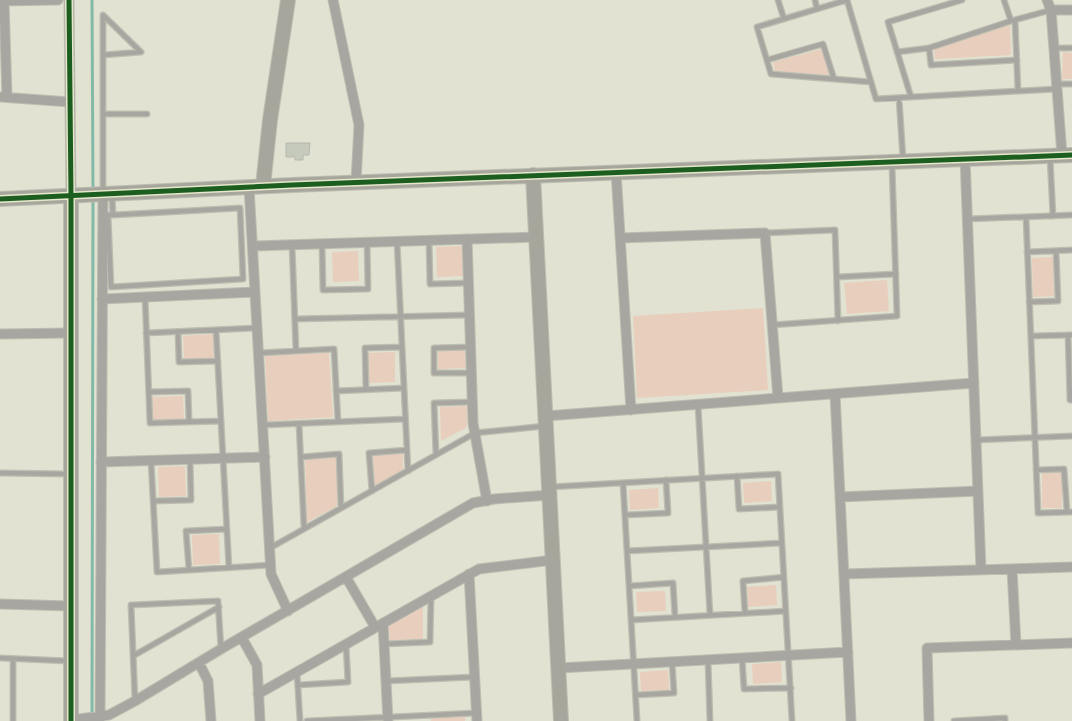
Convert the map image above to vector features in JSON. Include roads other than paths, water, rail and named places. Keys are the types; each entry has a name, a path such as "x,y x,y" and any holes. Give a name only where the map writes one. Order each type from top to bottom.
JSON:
{"street":[{"path":"58,0 2,1 3,97 70,102"},
{"path":"69,0 71,721 109,715 135,701 473,503 550,491"},
{"path":"288,0 270,120 256,187 253,246 271,574 288,611"},
{"path":"333,0 358,125 356,182"},
{"path":"0,199 356,182 1061,155 1054,48 1050,10 1047,0"},
{"path":"1050,10 1072,10"},
{"path":"965,158 981,570"},
{"path":"616,172 631,410"},
{"path":"533,175 561,721"},
{"path":"96,718 101,462 102,300 100,194"},
{"path":"620,238 765,233 778,398"},
{"path":"253,246 536,237"},
{"path":"466,240 472,402 475,433 487,500"},
{"path":"102,300 255,292"},
{"path":"0,334 71,333"},
{"path":"546,421 698,404 974,383"},
{"path":"835,394 851,721"},
{"path":"101,462 264,457"},
{"path":"840,497 978,491"},
{"path":"258,694 479,569 553,560"},
{"path":"844,574 1072,567"},
{"path":"1012,569 1016,645"},
{"path":"469,574 477,717"},
{"path":"346,577 379,625 384,644 388,719"},
{"path":"0,604 71,606"},
{"path":"242,638 257,665 260,721"},
{"path":"929,721 927,648 1072,643"},
{"path":"559,668 848,652"},
{"path":"199,663 208,681 211,721"}],"lane":[{"path":"778,0 784,19"},
{"path":"815,0 818,9"},
{"path":"871,82 771,74 757,27 847,0 876,99 1018,91 1072,84"},
{"path":"911,97 888,22 962,0"},
{"path":"1004,0 1013,20 1018,91"},
{"path":"897,52 929,48 1013,20 1050,10"},
{"path":"103,55 141,52 103,15 103,25 103,55 103,114 100,194 113,215"},
{"path":"767,60 823,44 834,79"},
{"path":"929,48 931,65 1017,60"},
{"path":"1054,48 1072,48"},
{"path":"772,325 897,316 899,98"},
{"path":"103,114 147,114"},
{"path":"1053,216 1061,155"},
{"path":"240,208 243,279 111,287 108,215 113,215 240,208"},
{"path":"967,219 1072,215"},
{"path":"1026,217 1030,336 1035,438 1036,470 1038,513 1069,512 1064,469 1036,470"},
{"path":"765,233 834,230 838,321"},
{"path":"429,241 430,284 468,283"},
{"path":"322,244 323,290 368,288 367,242"},
{"path":"397,242 408,471"},
{"path":"292,245 296,351"},
{"path":"1027,252 1072,250"},
{"path":"1029,302 1058,301 1056,251"},
{"path":"837,277 896,274"},
{"path":"145,297 150,423 221,421"},
{"path":"295,319 469,315"},
{"path":"146,333 257,328"},
{"path":"216,330 229,568"},
{"path":"178,332 180,362 218,361"},
{"path":"1030,336 1070,335 1070,400 1072,400"},
{"path":"366,389 365,348 402,347"},
{"path":"470,347 434,348 434,373 471,373"},
{"path":"259,353 334,349 338,422"},
{"path":"336,391 404,388"},
{"path":"149,392 188,391 189,422"},
{"path":"436,455 434,403 472,402"},
{"path":"698,404 710,615"},
{"path":"263,425 405,419"},
{"path":"270,548 304,527 475,433 546,421"},
{"path":"299,424 304,527"},
{"path":"976,440 1072,436"},
{"path":"372,491 370,453 407,450"},
{"path":"301,457 339,454 341,508"},
{"path":"154,501 191,500 190,459"},
{"path":"151,461 158,572 271,565"},
{"path":"0,474 71,474"},
{"path":"550,491 623,483 778,474 792,721"},
{"path":"737,476 739,509 780,507"},
{"path":"625,515 668,513 666,480"},
{"path":"623,483 637,721"},
{"path":"189,570 186,531 227,529"},
{"path":"627,551 782,543"},
{"path":"745,613 743,581 784,577"},
{"path":"629,586 673,583 675,618"},
{"path":"384,644 430,642 430,596"},
{"path":"135,701 131,605 218,601 221,649"},
{"path":"133,656 219,606"},
{"path":"631,620 786,611"},
{"path":"298,685 348,682 346,644"},
{"path":"0,658 71,661"},
{"path":"742,658 744,689 790,688"},
{"path":"13,659 13,721"},
{"path":"708,660 710,721"},
{"path":"636,695 674,693 672,662"},
{"path":"297,672 300,721"},
{"path":"386,681 474,677"},
{"path":"307,721 477,717"},
{"path":"954,721 1005,718 1005,721"}],"waterway":[{"path":"92,0 93,190"},
{"path":"92,715 93,199"}]}
